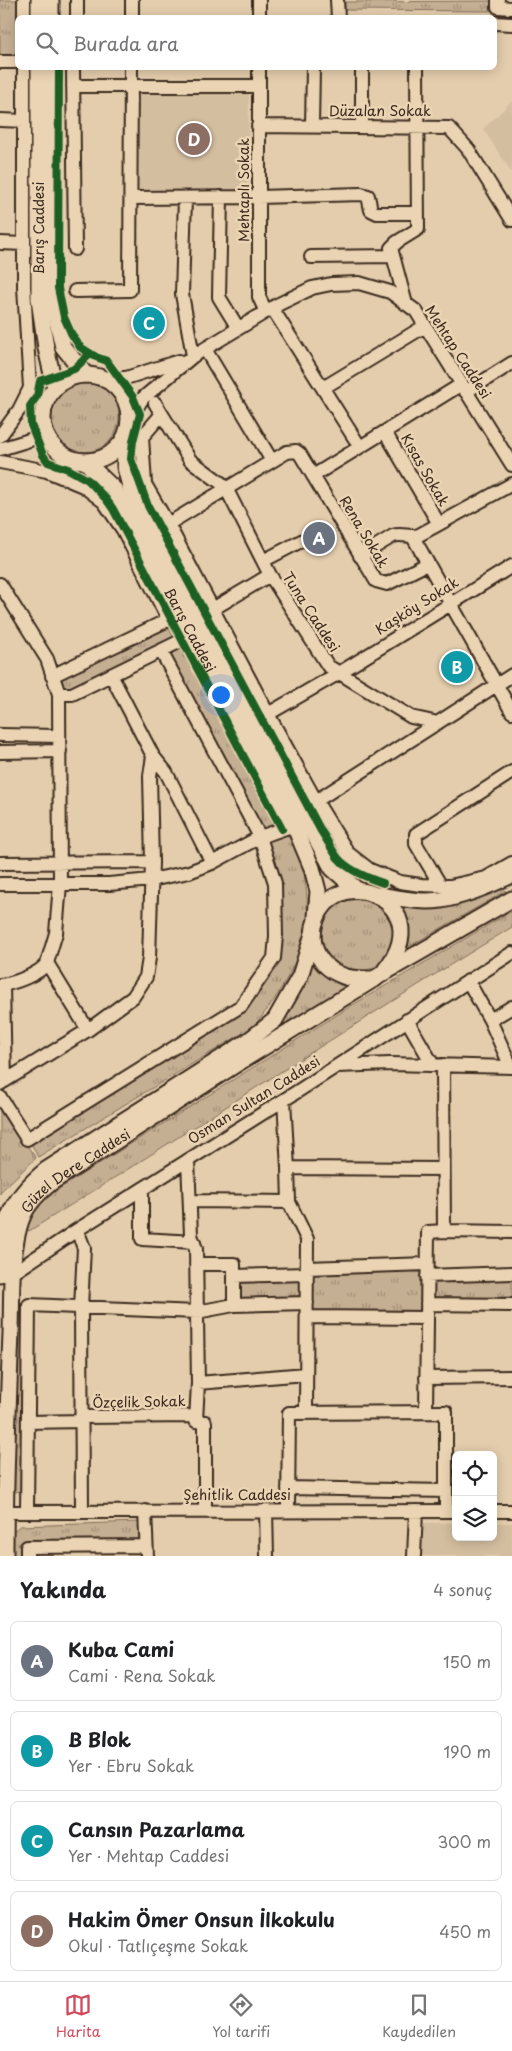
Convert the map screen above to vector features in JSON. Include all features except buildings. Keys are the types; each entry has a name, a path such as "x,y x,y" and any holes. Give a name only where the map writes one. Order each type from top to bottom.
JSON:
{"main road":[{"path":"39,0 39,15"},
{"path":"52,0 52,15"},
{"name":"Barış Caddesi","path":"39,70 39,299 46,348 55,387"},
{"name":"Barış Caddesi","path":"52,70 53,303 63,347 86,374"},
{"path":"86,374 103,378 114,384 123,394 128,405 130,418 129,430 124,441 108,456 86,462 74,460 52,446 46,435 43,410 55,387 75,376 86,374"},
{"name":"Barış Caddesi","path":"124,441 125,467 132,494 332,868 357,890"},
{"name":"Barış Caddesi","path":"86,462 115,490 175,616 193,635 294,825 312,868 318,891 316,917"},
{"path":"378,896 390,905 398,918 401,933 399,948 379,977 342,976 330,969 318,954 313,934 316,917 323,906 332,898 344,892 357,890 378,896 413,900 442,900 494,884 512,875"},
{"name":"Güzel Dere Caddesi","path":"7,1274 25,1210 36,1195 52,1182 235,1065 512,899"},
{"name":"Güzel Dere Caddesi","path":"5,1556 13,1511 7,1274 1,1247 6,1222 15,1201 29,1184 46,1170 248,1041 274,1020 300,976 313,934"}],"street":[{"path":"24,0 24,15"},
{"path":"76,0 76,15"},
{"path":"132,0 132,15"},
{"path":"259,0 259,15"},
{"path":"337,0 338,15"},
{"path":"498,0 498,7 512,8"},
{"path":"497,23 512,24"},
{"path":"0,62 15,62"},
{"path":"0,436 30,388 24,287 24,70"},
{"path":"73,70 75,249"},
{"path":"75,291 130,290 131,70"},
{"name":"Mehtaplı Sokak","path":"259,70 259,297 323,388 360,447"},
{"path":"312,126 313,70"},
{"path":"362,70 362,126"},
{"path":"406,304 391,248 418,229 417,70"},
{"path":"73,86 259,86"},
{"path":"0,120 24,121"},
{"name":"Düzalan Sokak","path":"258,126 417,126 449,128 457,134 468,149 512,220"},
{"path":"131,198 361,194 368,196 371,210 377,213 418,213"},
{"path":"221,197 219,298 238,328"},
{"path":"185,198 182,294 193,356"},
{"path":"0,243 24,244"},
{"path":"311,257 393,256"},
{"name":"Mehtap Caddesi","path":"193,356 269,310 312,288 331,284 359,283 390,292 416,311 512,465"},
{"path":"323,388 425,326"},
{"path":"168,524 227,490 272,460 205,349"},
{"path":"103,378 126,378 193,356"},
{"path":"130,418 142,398 193,356"},
{"path":"313,476 385,432 512,363"},
{"path":"227,490 222,484 190,460 159,409 142,437 142,459 146,484 268,714 316,801 348,853 370,870 400,882 440,886 450,886 486,878 512,863"},
{"name":"Kısas Sokak","path":"385,432 439,524"},
{"path":"0,449 46,435"},
{"name":"Rena Sokak","path":"272,460 287,452 296,451 300,454 370,574 376,581 386,584 427,564"},
{"path":"0,462 47,471 83,486 104,502 175,616 52,676"},
{"path":"360,556 398,534 413,537 512,484"},
{"name":"Tuna Caddesi","path":"227,490 270,575 328,666 411,717 438,723"},
{"path":"413,537 512,712"},
{"path":"263,562 305,539"},
{"name":"Kaşköy Sokak","path":"268,714 339,673 512,566"},
{"path":"198,618 270,575"},
{"path":"0,584 46,659 59,694 61,862 56,933 47,963 45,967 23,979 11,984 1,985 3,1082"},
{"path":"59,694 72,694 193,635"},
{"path":"0,1096 27,1139 241,1006 274,958 276,936 274,883 260,837 161,651"},
{"path":"111,675 153,756 166,772 212,863"},
{"path":"316,801 512,675"},
{"path":"0,735 59,736"},
{"path":"0,752 60,751"},
{"path":"3,1082 88,1030 133,996 146,977 149,958 152,862 150,776 153,756"},
{"path":"440,886 416,844 416,834 512,772"},
{"path":"0,884 109,884 151,880 189,872 212,863 260,837 294,825"},
{"path":"0,863 152,862"},
{"name":"Osman Sultan Caddesi","path":"7,1274 284,1100 512,953"},
{"path":"47,963 88,1030"},
{"path":"337,1066 390,1064 511,1066 490,1020 468,981"},
{"path":"490,1020 512,1007"},
{"path":"407,1020 438,1065 444,1231"},
{"path":"284,1100 288,1202 307,1238 306,1412"},
{"path":"188,1160 192,1235 196,1249 198,1383 196,1421 205,1422 205,1510"},
{"path":"288,1168 443,1169"},
{"path":"142,1189 142,1239 194,1242"},
{"path":"190,1201 288,1202"},
{"path":"77,1230 84,1248 82,1308 82,1511"},
{"path":"426,1412 428,1232 512,1232"},
{"path":"196,1264 234,1264 234,1305"},
{"path":"234,1276 307,1271 427,1270 512,1273"},
{"path":"13,1511 28,1422 29,1305 197,1312 234,1305 307,1303"},
{"path":"427,1304 512,1305"},
{"path":"307,1317 427,1318"},
{"path":"198,1383 306,1374"},
{"path":"426,1378 512,1377"},
{"path":"288,1510 289,1413 446,1412 446,1491 451,1511"},
{"name":"Özçelik Sokak","path":"28,1422 196,1416"},
{"path":"288,1488 446,1491"},
{"path":"266,1510 267,1556"},
{"name":"Şehitlik Caddesi","path":"13,1511 451,1511"},
{"path":"27,1556 27,1548 147,1551 145,1511"},
{"path":"414,1556 416,1511"},
{"path":"497,1511 512,1512"}],"shaded area":[{"path":"139,90 249,91 248,186 244,192 139,191"},
{"path":"512,101 512,173 483,129"},
{"path":"422,1523 452,1523 452,1541 497,1541 497,1523 512,1523 512,1556 422,1556"}],"green space":[{"path":"0,0 17,0 15,57 0,57"},
{"path":"491,1 491,11 345,10 345,2"},
{"path":"84,382 97,385 109,392 116,404 119,417 116,430 109,442 97,449 84,452 71,449 59,442 52,430 49,417 52,404 59,392 71,385"},
{"path":"168,626 174,639 71,689 64,690 61,684 63,676"},
{"path":"183,642 278,823 262,832 165,651"},
{"path":"287,835 297,850 303,868 308,914 307,928 291,971 261,1017 253,1027 38,1157 30,1141 245,1008 281,943 278,870 268,840"},
{"path":"497,889 506,891 408,947 409,925 401,906"},
{"path":"358,899 378,905 388,915 394,935 388,955 378,965 358,971 338,965 328,955 322,935 328,915 338,905"},
{"path":"512,911 512,927 29,1231 25,1225 41,1200 351,1006"},
{"path":"313,958 328,979 349,989 272,1034 299,995"},
{"path":"0,1105 36,1158 0,1194"},
{"path":"421,1270 420,1312 310,1311 311,1271"},
{"path":"301,1279 302,1300 238,1301 238,1281"},
{"path":"512,1279 512,1297 432,1298 432,1281"},
{"path":"17,1306 26,1306 26,1491 11,1492"},
{"path":"139,1522 139,1542 25,1543 25,1556 12,1556 12,1532 20,1526"}],"cycle path":[{"path":"59,70 58,288 64,317 80,347 96,357 107,361 133,397 140,414 133,441 131,459 148,506 321,831 342,863 359,874 383,883"},
{"path":"90,354 74,369 40,381 37,396 30,406 31,425 43,455 48,462 68,469 88,480 113,509 282,829"}],"place":[{"name":"Hakim Ömer Onsun İlkokulu","path":"194,139"},
{"name":"Cansın Pazarlama","path":"149,323"},
{"name":"Kuba Cami","path":"319,538"},
{"name":"B Blok","path":"457,667"}]}
